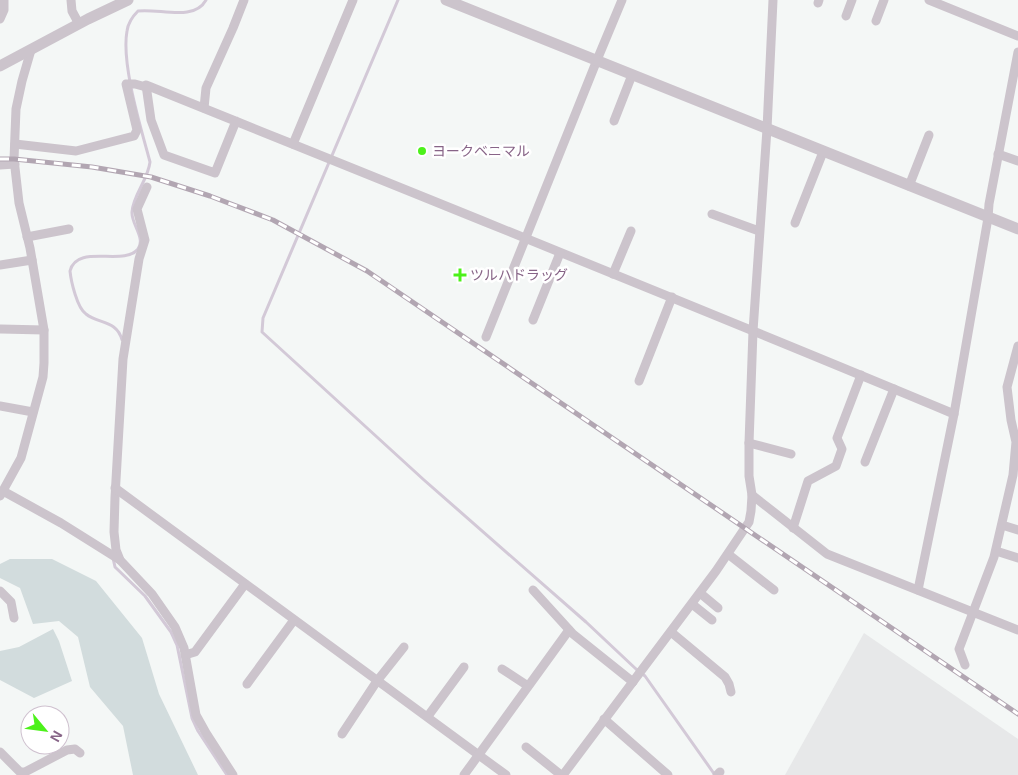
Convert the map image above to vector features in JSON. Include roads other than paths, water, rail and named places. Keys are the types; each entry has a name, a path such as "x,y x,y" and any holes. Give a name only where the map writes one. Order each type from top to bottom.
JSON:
{"street":[{"path":"0,19 4,10 4,0"},
{"path":"71,0 72,11 79,24"},
{"path":"1,63 31,50 128,0"},
{"path":"204,108 206,88 234,28 244,0"},
{"path":"293,144 353,0"},
{"path":"446,0 988,218 1018,228"},
{"path":"486,337 596,60 622,0"},
{"path":"526,747 562,775 692,604 749,522 752,495 749,476 749,443 753,331 773,0"},
{"path":"846,16 852,0"},
{"path":"876,21 884,0"},
{"path":"929,0 1018,36"},
{"path":"31,50 16,110 15,164 19,203 28,237 44,330 43,377 21,458 2,493 61,523 117,559 152,594 176,627 186,655 196,715 233,775"},
{"path":"918,590 954,414 998,154 1018,52"},
{"path":"614,121 632,75"},
{"path":"15,144 76,151 134,136 137,130 131,84 146,87 146,85 672,297 954,414"},
{"path":"146,87 151,120 164,155 215,173 236,121"},
{"path":"909,186 928,135"},
{"path":"795,223 823,152"},
{"path":"998,154 1018,161"},
{"path":"0,165 15,164"},
{"path":"117,559 114,532 115,488 124,359 139,259 146,240 137,209 147,187"},
{"path":"712,214 759,231"},
{"path":"28,237 69,229"},
{"path":"613,274 631,231"},
{"path":"533,320 560,253"},
{"path":"0,265 32,260"},
{"path":"639,381 672,297"},
{"path":"1,329 44,330"},
{"path":"964,665 960,649 996,551 1013,475 1016,442 1010,420 1008,386 1018,346"},
{"path":"793,528 808,481 836,466 842,449 837,438 861,375"},
{"path":"865,462 894,389"},
{"path":"0,406 33,412"},
{"path":"749,443 791,454"},
{"path":"115,488 506,775"},
{"path":"752,495 827,554 1018,630"},
{"path":"1002,525 1018,530"},
{"path":"996,551 1018,558"},
{"path":"728,554 774,590"},
{"path":"186,655 195,652 244,584"},
{"path":"533,590 569,630 635,680"},
{"path":"0,591 11,602 14,618"},
{"path":"700,593 718,608"},
{"path":"692,604 712,620"},
{"path":"248,684 294,620"},
{"path":"464,775 569,630"},
{"path":"671,632 725,677 731,692"},
{"path":"342,734 377,681 404,647"},
{"path":"428,716 464,667"},
{"path":"502,669 528,686"},
{"path":"604,719 668,775"},
{"path":"0,752 20,772 25,772 67,750 75,749 80,753"}],"waterway":[{"path":"122,340 120,334 112,326 91,317 83,311 75,294 70,271 74,263 82,258 131,254 140,245 132,212 150,162 129,78 126,45 128,28 138,11 175,13 193,11 206,0"},
{"path":"398,0 263,318 262,332 424,480 645,676 715,775"},
{"path":"113,558 115,567 145,596 171,632 177,645 192,718 198,731 227,775"}],"railway":[{"path":"0,159 92,167 151,177 210,196 273,220 367,271 1018,714"}],"place":[{"name":"ヨークベニマル","path":"422,151"},
{"name":"ツルハドラッグ","path":"460,275"}]}
